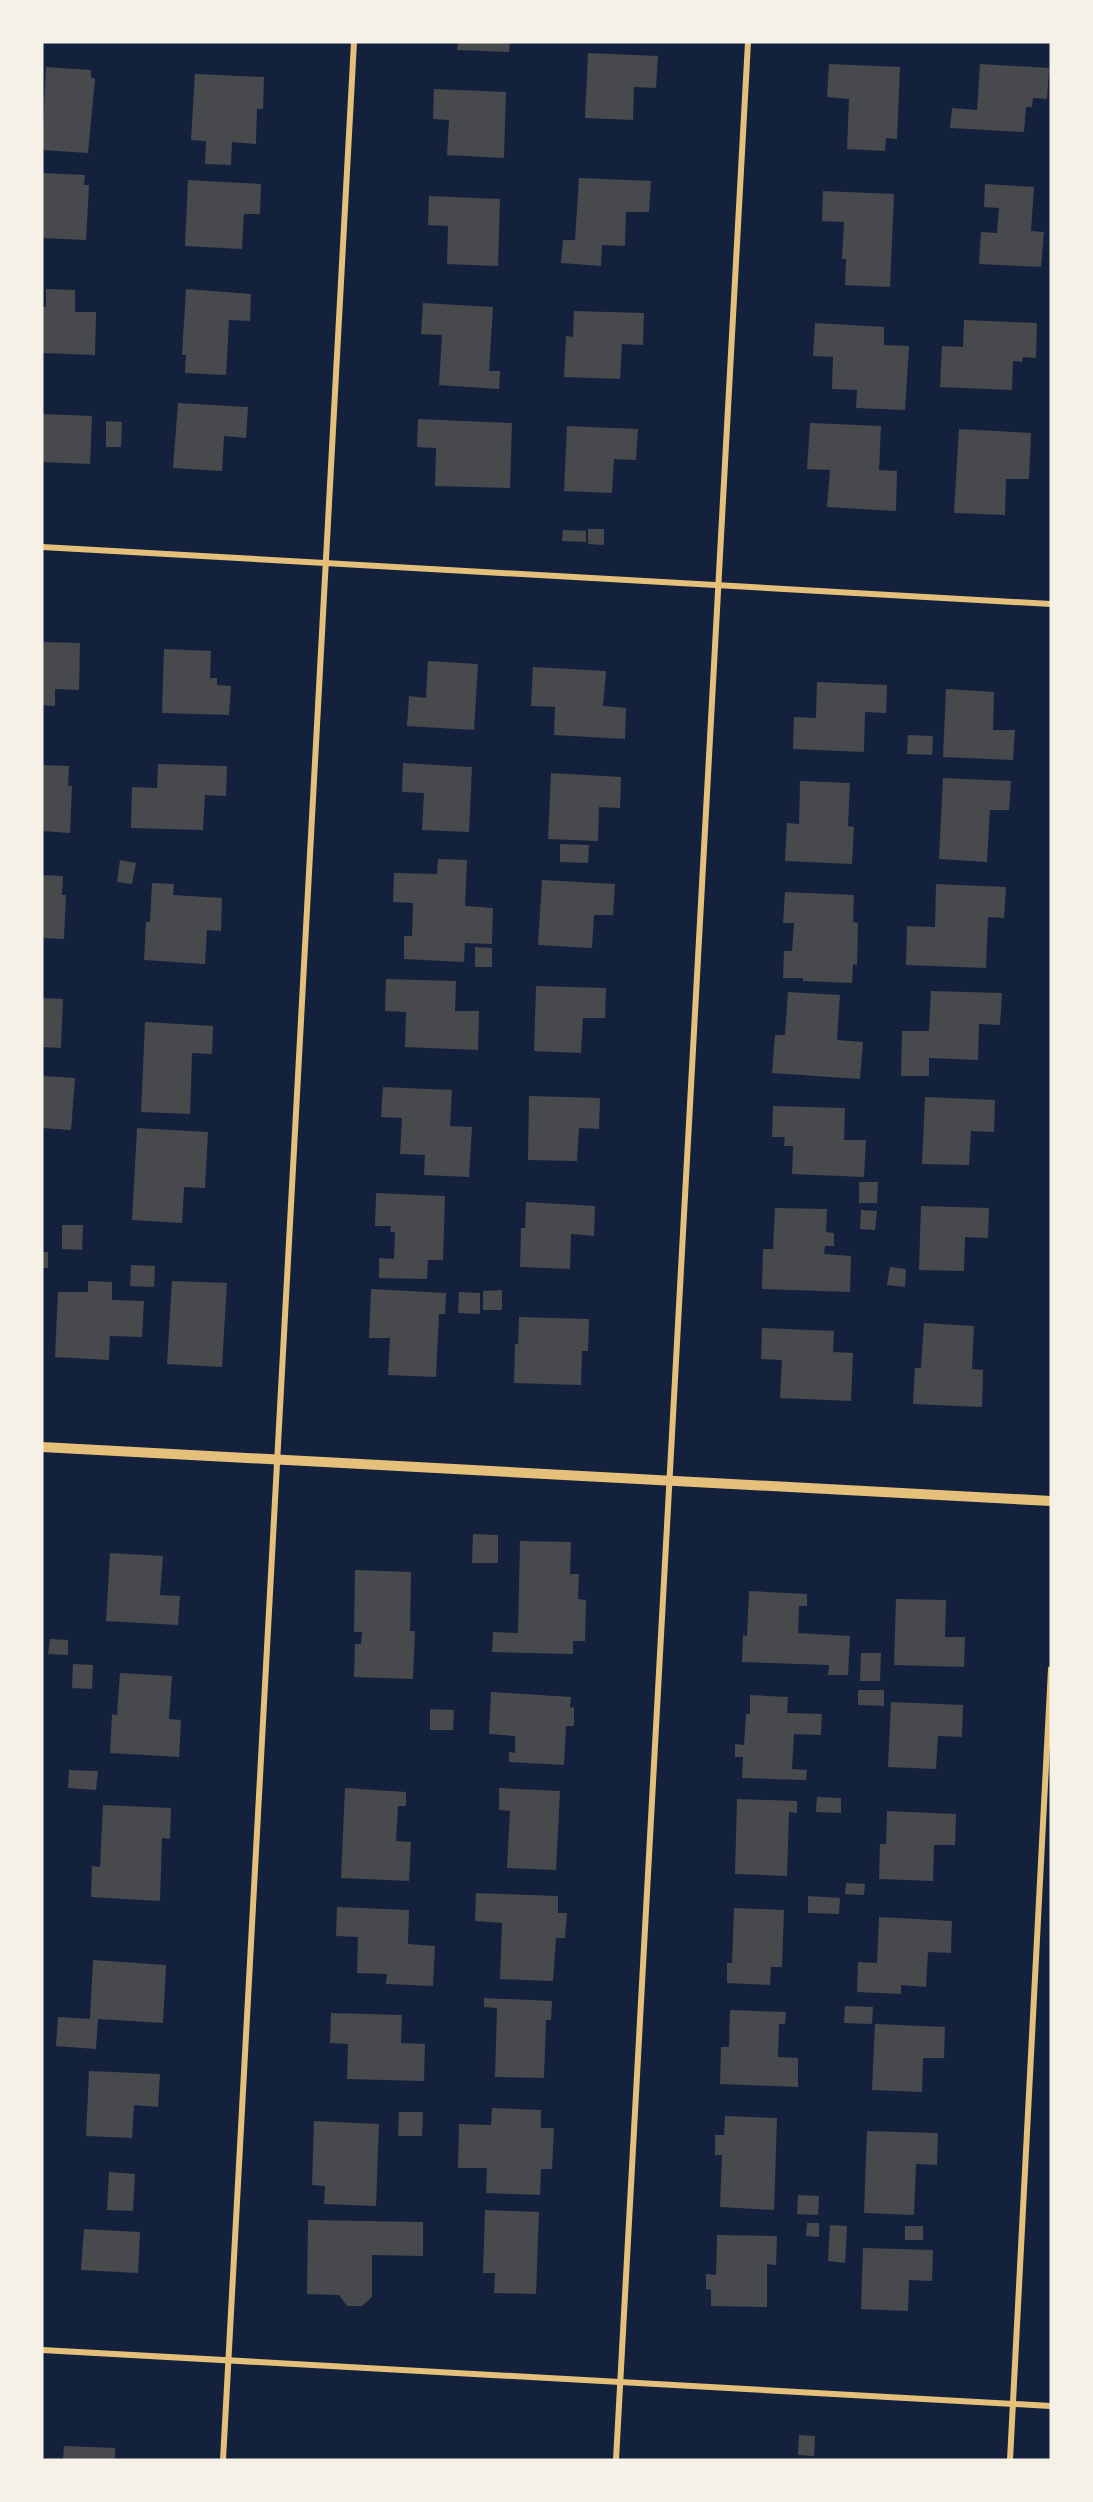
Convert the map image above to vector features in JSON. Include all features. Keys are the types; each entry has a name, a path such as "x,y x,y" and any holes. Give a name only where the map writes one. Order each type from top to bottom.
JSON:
{"street":[{"path":"223,2460 354,42"},
{"path":"616,2460 748,42"},
{"path":"42,547 1051,604"},
{"path":"42,1447 1051,1501"},
{"path":"1010,2460 1051,1669"},
{"path":"42,2350 1051,2406"}],"building":[{"path":"458,42 510,42 509,52 457,50"},
{"path":"588,53 658,56 656,88 634,87 633,120 585,118"},
{"path":"829,64 900,67 897,139 886,138 885,151 847,149 849,99 827,97"},
{"path":"980,64 1049,68 1047,99 1033,98 1032,107 1026,107 1024,132 950,128 952,108 977,110"},
{"path":"46,67 91,70 91,77 95,79 88,153 42,150"},
{"path":"195,74 264,77 263,109 257,109 256,144 232,142 231,165 205,164 206,141 191,140"},
{"path":"434,89 506,92 504,158 447,155 449,120 433,119"},
{"path":"42,173 85,175 84,185 89,185 86,240 42,238"},
{"path":"579,178 651,181 649,212 626,212 625,246 602,245 601,266 561,263 563,240 575,240"},
{"path":"188,180 261,184 260,214 244,214 242,249 185,246"},
{"path":"985,184 1034,187 1031,231 1044,232 1041,267 979,264 981,232 997,233 999,208 984,207"},
{"path":"823,191 894,194 890,287 845,285 846,259 842,259 844,222 822,221"},
{"path":"429,196 500,199 498,266 447,264 448,226 428,225"},
{"path":"46,289 75,290 75,312 96,312 95,355 42,353 42,307 46,307"},
{"path":"186,289 251,294 250,321 229,320 226,375 185,373 186,355 182,355"},
{"path":"423,303 493,307 489,371 500,371 499,389 439,385 442,335 421,334"},
{"path":"574,311 644,313 643,345 622,344 620,379 564,377 566,336 573,337"},
{"path":"964,320 1037,323 1036,358 1023,357 1022,362 1013,361 1012,390 940,387 942,346 963,347"},
{"path":"815,323 884,327 884,345 909,346 905,410 856,408 857,390 832,389 833,357 813,356"},
{"path":"178,403 248,407 246,438 224,436 222,471 173,468"},
{"path":"42,414 92,416 90,464 42,462"},
{"path":"418,419 512,423 510,488 435,486 436,448 417,447"},
{"path":"106,421 122,422 121,447 106,447"},
{"path":"810,423 881,426 879,470 897,471 896,511 827,507 830,470 807,469"},
{"path":"567,426 638,429 636,460 614,459 612,493 564,491"},
{"path":"959,429 1031,433 1029,479 1006,479 1005,515 954,513"},
{"path":"588,529 604,529 604,545 588,544"},
{"path":"563,530 586,531 586,542 562,541"},
{"path":"42,642 80,643 79,690 55,689 55,706 42,705"},
{"path":"164,649 211,651 210,678 217,678 217,685 231,686 229,715 162,713"},
{"path":"428,661 478,664 474,730 407,726 409,696 426,698"},
{"path":"533,667 606,671 603,706 626,708 625,739 554,735 555,707 531,706"},
{"path":"817,682 887,685 886,713 865,712 864,752 793,749 794,717 816,718"},
{"path":"946,689 994,692 993,730 1015,730 1013,760 943,757"},
{"path":"908,735 933,736 932,755 907,754"},
{"path":"403,763 472,767 469,832 422,830 424,793 402,792"},
{"path":"158,764 227,766 226,796 205,795 203,830 131,828 132,787 157,788"},
{"path":"42,765 69,766 68,786 72,786 70,833 42,831"},
{"path":"551,773 621,777 620,808 599,807 598,841 548,839"},
{"path":"943,778 1011,781 1009,810 990,810 987,862 939,859"},
{"path":"800,781 850,783 848,826 854,827 852,864 785,861 787,823 799,824"},
{"path":"560,844 589,845 588,863 560,862"},
{"path":"438,859 467,860 465,906 493,908 492,944 465,943 464,962 404,959 404,936 412,936 413,903 393,902 394,873 437,874"},
{"path":"120,860 136,863 132,884 117,882"},
{"path":"42,875 63,876 62,895 66,895 64,939 42,938"},
{"path":"542,880 615,884 613,915 594,915 592,948 538,945"},
{"path":"152,883 174,884 173,895 222,898 221,931 207,930 205,964 144,960 146,922 150,922"},
{"path":"936,884 1006,887 1004,918 988,917 986,968 906,965 907,926 935,927"},
{"path":"785,892 854,895 853,922 858,923 857,965 853,964 852,983 783,978 784,951 792,951 794,923 783,923"},
{"path":"475,947 492,948 492,967 475,967"},
{"path":"386,979 456,981 455,1011 479,1011 478,1050 405,1047 406,1012 385,1011"},
{"path":"536,986 606,988 605,1018 583,1018 581,1053 534,1051"},
{"path":"931,991 1002,993 1000,1025 979,1024 978,1060 929,1058 929,1076 901,1076 902,1031 929,1031"},
{"path":"788,992 840,995 837,1040 863,1042 860,1079 772,1073 775,1035 785,1035"},
{"path":"42,998 63,999 61,1048 42,1047"},
{"path":"145,1022 213,1026 212,1054 192,1053 190,1114 141,1112"},
{"path":"42,1076 75,1078 71,1130 42,1128"},
{"path":"383,1087 452,1090 450,1126 472,1127 469,1177 424,1175 425,1155 400,1154 402,1118 381,1117"},
{"path":"529,1096 600,1098 599,1129 579,1128 577,1161 528,1160"},
{"path":"925,1097 995,1100 994,1132 971,1131 969,1165 922,1164"},
{"path":"773,1106 845,1108 844,1140 866,1140 864,1177 792,1174 793,1146 784,1146 785,1137 772,1137"},
{"path":"137,1128 208,1132 205,1188 184,1187 182,1223 132,1220"},
{"path":"859,1182 878,1182 877,1203 859,1203"},
{"path":"376,1193 445,1196 443,1260 428,1260 427,1279 379,1278 379,1258 394,1259 395,1232 390,1232 391,1226 375,1226"},
{"path":"526,1202 595,1206 594,1236 571,1234 570,1269 520,1267 521,1228 525,1228"},
{"path":"921,1206 989,1208 988,1238 965,1237 964,1271 919,1270"},
{"path":"775,1208 827,1209 826,1232 834,1233 834,1246 825,1246 824,1254 851,1256 850,1292 762,1289 763,1249 773,1249"},
{"path":"861,1210 877,1211 875,1230 860,1229"},
{"path":"62,1225 83,1225 82,1250 62,1249"},
{"path":"42,1252 48,1252 48,1268 42,1268"},
{"path":"131,1265 155,1266 154,1287 130,1286"},
{"path":"890,1267 906,1269 905,1287 887,1285"},
{"path":"88,1281 112,1282 112,1300 144,1301 142,1337 110,1336 109,1360 55,1357 58,1292 88,1292"},
{"path":"172,1281 227,1283 222,1367 167,1364"},
{"path":"371,1289 446,1293 445,1314 439,1314 436,1377 388,1375 390,1338 369,1338"},
{"path":"502,1290 502,1310 483,1310 483,1291"},
{"path":"459,1292 480,1293 480,1314 458,1313"},
{"path":"519,1317 589,1319 588,1351 582,1351 581,1385 514,1383 515,1344 518,1344"},
{"path":"924,1323 974,1326 972,1369 983,1370 982,1407 913,1404 915,1368 921,1368"},
{"path":"762,1328 834,1331 833,1352 853,1353 851,1401 780,1398 782,1360 761,1359"},
{"path":"473,1534 498,1535 498,1563 472,1563"},
{"path":"520,1541 571,1542 570,1574 579,1574 578,1599 586,1600 585,1641 573,1641 573,1654 492,1652 493,1632 518,1633"},
{"path":"110,1553 163,1556 160,1595 180,1596 178,1625 106,1621"},
{"path":"355,1570 411,1572 410,1631 415,1631 413,1679 354,1677 355,1644 361,1644 362,1632 354,1632"},
{"path":"749,1591 807,1594 807,1606 799,1606 798,1633 850,1636 848,1675 828,1675 829,1665 742,1662 743,1635 747,1636"},
{"path":"896,1599 946,1600 945,1637 965,1637 964,1667 894,1665"},
{"path":"50,1639 68,1640 68,1655 48,1654"},
{"path":"861,1653 881,1653 880,1681 860,1681"},
{"path":"73,1664 93,1665 92,1689 72,1688"},
{"path":"120,1673 172,1676 169,1719 181,1720 179,1757 110,1753 112,1714 117,1715"},
{"path":"858,1690 884,1690 884,1706 858,1705"},
{"path":"491,1692 571,1697 570,1708 574,1707 574,1726 566,1726 564,1765 509,1762 509,1752 515,1753 515,1736 489,1734"},
{"path":"750,1695 788,1697 787,1713 822,1714 821,1735 794,1734 792,1769 807,1770 806,1780 742,1778 743,1757 735,1757 735,1744 744,1745 746,1714 750,1714"},
{"path":"891,1702 963,1705 962,1737 938,1736 936,1769 888,1767"},
{"path":"430,1709 454,1710 453,1730 430,1730"},
{"path":"69,1770 98,1771 96,1790 68,1788"},
{"path":"345,1788 406,1792 406,1806 398,1806 396,1841 411,1842 409,1881 341,1878"},
{"path":"499,1788 560,1791 556,1870 507,1868 510,1811 499,1810"},
{"path":"817,1797 841,1798 841,1813 816,1812"},
{"path":"737,1799 797,1801 797,1813 789,1812 787,1876 735,1874"},
{"path":"103,1805 171,1808 170,1839 162,1838 160,1901 91,1897 92,1866 100,1867"},
{"path":"887,1811 956,1814 955,1845 934,1845 933,1881 879,1879 880,1844 886,1844"},
{"path":"846,1883 865,1884 864,1895 845,1894"},
{"path":"476,1893 558,1896 558,1913 567,1913 565,1938 556,1938 553,1981 500,1979 502,1923 475,1921"},
{"path":"808,1896 840,1898 839,1914 808,1913"},
{"path":"337,1907 409,1910 408,1944 435,1946 433,1986 386,1984 387,1974 357,1973 358,1937 336,1936"},
{"path":"734,1908 784,1910 782,1967 771,1967 770,1985 727,1983 727,1963 732,1963"},
{"path":"879,1917 952,1921 951,1953 928,1952 926,1987 901,1985 901,1994 857,1992 858,1962 877,1963"},
{"path":"93,1960 166,1965 163,2023 98,2019 96,2049 56,2046 58,2017 90,2019"},
{"path":"484,1998 552,2001 551,2020 546,2020 544,2078 495,2077 497,2008 484,2007"},
{"path":"845,2006 873,2007 872,2024 844,2023"},
{"path":"730,2010 786,2012 785,2024 779,2024 778,2057 798,2058 798,2087 720,2084 721,2047 729,2047"},
{"path":"331,2013 402,2015 401,2043 425,2044 424,2081 347,2079 348,2044 330,2043"},
{"path":"875,2024 945,2027 944,2058 923,2058 922,2092 872,2090"},
{"path":"89,2071 160,2074 158,2107 134,2105 132,2138 86,2136"},
{"path":"492,2108 541,2110 541,2128 554,2128 552,2169 541,2169 540,2195 486,2193 487,2168 458,2168 459,2124 491,2125"},
{"path":"399,2112 423,2112 422,2136 398,2136"},
{"path":"725,2116 777,2118 774,2210 720,2207 722,2155 715,2155 715,2135 724,2135"},
{"path":"314,2121 379,2124 376,2206 324,2204 325,2186 312,2185"},
{"path":"867,2131 938,2133 937,2165 916,2164 914,2215 864,2213"},
{"path":"109,2172 135,2174 133,2211 107,2210"},
{"path":"798,2195 819,2196 818,2215 797,2214"},
{"path":"485,2210 539,2212 536,2294 494,2293 495,2273 483,2273"},
{"path":"308,2220 423,2222 423,2256 372,2255 372,2297 362,2306 347,2306 339,2295 307,2294"},
{"path":"807,2223 819,2223 819,2237 806,2236"},
{"path":"830,2225 847,2226 845,2263 828,2261"},
{"path":"905,2226 923,2226 923,2240 905,2240"},
{"path":"84,2229 140,2232 138,2273 81,2270"},
{"path":"717,2235 777,2236 776,2265 767,2264 767,2307 711,2306 711,2290 706,2289 706,2274 716,2275"},
{"path":"863,2248 933,2250 932,2281 909,2280 908,2311 861,2309"},
{"path":"799,2435 815,2436 814,2456 798,2455"},
{"path":"64,2446 115,2448 115,2460 63,2460"}]}
